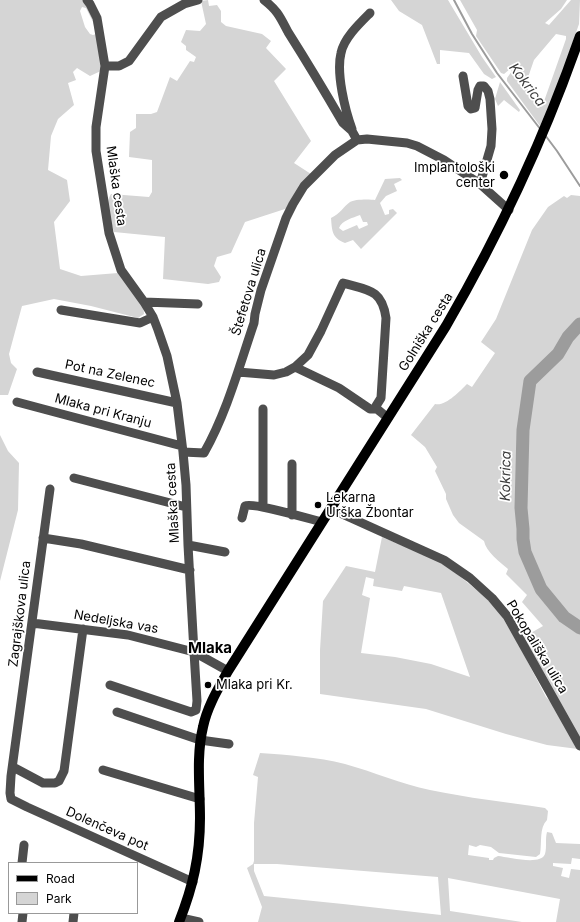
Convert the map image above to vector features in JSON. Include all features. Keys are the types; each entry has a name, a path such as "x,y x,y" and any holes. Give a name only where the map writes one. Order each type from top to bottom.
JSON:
{"main road":[{"name":"Golniška cesta","path":"180,920 193,882 199,849 200,740 208,711 228,671 446,326 470,284 509,210 537,148 578,51 580,36"}],"street":[{"name":"Mlaška cesta","path":"87,0 97,18 105,66 96,127 96,151 109,233 121,270 153,317 167,356 177,402 183,449 194,652"},
{"path":"105,66 120,66 129,61 161,17 184,4 198,0"},
{"path":"264,0 273,7 282,19 343,123 352,131"},
{"path":"370,13 356,28 341,53 340,69 348,120 357,140 367,139 407,143 444,160 480,184 509,210"},
{"path":"463,76 468,106 470,109 475,108 480,86 484,86 488,91 490,99 492,128 491,146 480,184"},
{"name":"Štefetova ulica","path":"183,449 204,453 222,419 254,323 261,290 286,218 304,186 336,155 357,140"},
{"path":"238,372 274,375 286,372 295,367 308,355 322,331 343,283 369,291 380,298 384,307 386,318 381,398 376,410"},
{"path":"144,302 198,304"},
{"path":"61,310 140,323 153,317"},
{"path":"295,367 339,388 370,409 376,410 388,418"},
{"name":"Pot na Zelenec","path":"37,372 177,402"},
{"name":"Mlaka pri Kranju","path":"17,402 183,449"},
{"path":"263,409 263,507"},
{"path":"292,464 292,515"},
{"path":"74,478 186,507"},
{"name":"Zagrajškova ulica","path":"11,799 10,793 13,767 50,489"},
{"path":"242,518 245,506 248,505 263,507 322,522"},
{"name":"Pokopališka ulica","path":"331,509 444,560 470,578 492,598 507,616 580,746"},
{"path":"43,538 80,544 190,570"},
{"path":"188,545 225,552"},
{"name":"Nedeljska vas","path":"32,622 128,635 194,652"},
{"path":"13,767 43,783 55,783 62,777 83,629"},
{"path":"194,652 228,671"},
{"path":"110,685 185,710 195,711 197,701 194,652"},
{"path":"117,712 200,740 229,744"},
{"path":"103,770 200,799"},
{"name":"Dolenčeva pot","path":"11,799 193,882"},
{"path":"22,862 24,845"},
{"name":"Golniška cesta","path":"180,920 199,922"}],"green space":[{"path":"0,0 84,0 92,13 103,70 90,76 77,68 73,72 76,80 68,83 74,105 58,119 51,136 48,170 67,180 70,201 54,222 60,269 81,276 118,273 143,304 144,314 138,318 91,306 54,299 22,306 9,354 11,363 17,369 8,395 0,395","holes":["82,7 86,8 93,22 96,34 93,35 90,34 85,27 80,11"]},
{"path":"208,0 209,6 217,5 221,11 221,22 226,26 262,34 271,41 266,48 286,69 274,81 311,141 294,163 311,174 288,208 245,222 231,253 217,257 214,266 221,277 219,282 208,284 163,279 165,237 114,232 108,203 111,194 149,197 152,192 152,160 129,157 130,132 136,128 136,114 151,114 157,112 170,77 177,81 190,61 194,62 196,57 186,50 186,46 181,42 186,30 200,31 206,24 201,1"},
{"path":"391,0 448,0 482,57 496,77 492,79 484,74 469,53 440,50 440,64 437,64 422,25 399,11"},
{"path":"460,0 567,0 561,9 545,23 549,25 571,0 580,0 579,24 557,87 540,126 507,81 507,78 512,71 510,69 504,74 501,73 476,36 477,30","holes":["556,34 566,36 566,39 542,107 525,86 534,60"]},
{"path":"500,82 520,110 519,112 504,100 498,106 495,99"},
{"path":"400,178 402,180 394,184 397,191 386,196 380,203 385,215 389,214 389,210 393,209 397,213 361,249 353,240 345,243 337,239 332,230 331,218 337,215 352,201 370,199 375,200 385,179","holes":["360,215 363,222 367,222 368,225 359,229 357,225 343,231 339,228 345,221"]},
{"path":"571,195 580,196 580,322 570,333 570,336 580,327 580,626 568,617 558,602 547,592 540,582 528,556 524,538 524,498 522,496 520,498 519,510 523,553 538,589 548,606 562,620 570,626 580,630 580,740 522,638 543,626 522,602 527,595 506,574 508,569 490,553 484,541 459,523 453,515 446,499 446,494 435,471 437,467 425,447 411,435 435,404 448,401 467,384 472,387 495,353 481,342 496,319 532,230 548,207 564,196 567,198"},
{"path":"0,435 8,451 19,463 18,510 0,581"},
{"path":"382,537 435,559 452,570 484,596 498,610 521,649 546,697 552,703 578,749 547,745 426,709 320,694 320,650 323,601 346,566 375,572","holes":["366,577 374,579 373,586 402,591 404,586 441,593 470,677 431,664 395,657 361,653 370,598 362,595"]},
{"path":"260,753 302,757 345,764 409,785 430,790 473,798 545,808 548,811 547,820 544,823 542,831 540,854 536,857 499,853 491,847 480,845 476,847 469,845 468,855 489,858 489,860 493,860 498,856 524,860 537,860 542,858 545,854 547,832 552,833 556,843 580,844 580,859 572,858 571,864 553,863 553,866 563,868 561,876 569,878 571,869 580,870 580,922 556,922 560,899 448,878 450,911 522,922 258,922 262,907 247,868 253,864 254,861 254,823 258,777 253,775","holes":["254,864 277,864 438,877 441,915 264,896 254,871"]}],"waterway":[{"name":"Kokrica","path":"454,0 472,34 497,73 541,130"},
{"name":"Kokrica","path":"545,135 580,186"},
{"name":"Kokrica","path":"580,324 568,337 558,354 530,381 523,430 521,508 525,552 541,589 564,617 580,628"}],"place":[{"name":"Implantološki center","path":"504,175"},
{"name":"Lekarna Urška Žbontar","path":"318,505"},
{"name":"Mlaka pri Kr.","path":"208,685"}],"district":[{"name":"Mlaka","path":"210,648"}]}
